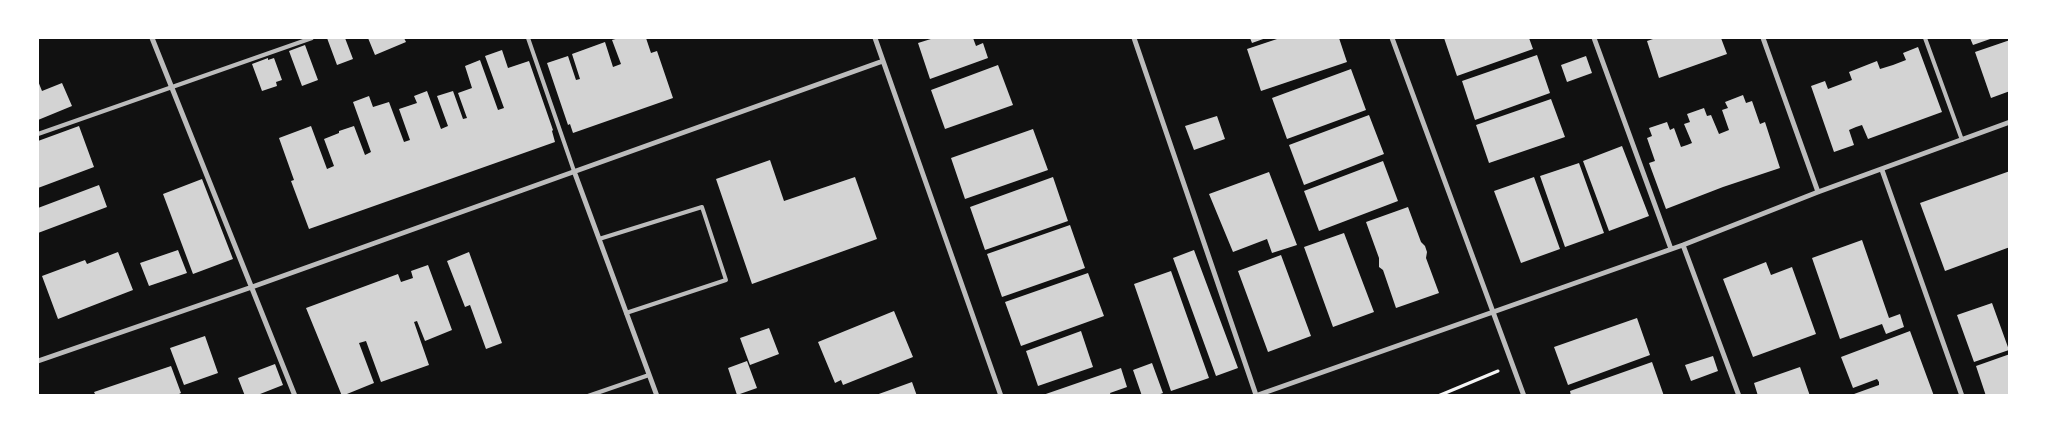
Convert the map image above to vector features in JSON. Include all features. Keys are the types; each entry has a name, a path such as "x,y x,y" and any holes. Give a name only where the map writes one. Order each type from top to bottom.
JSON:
{"street":[{"path":"152,38 295,396"},
{"path":"875,38 1001,396"},
{"path":"1134,38 1256,395 1493,310 1683,245 1818,192 2010,122"},
{"path":"1392,38 1524,396"},
{"path":"1594,38 1671,249"},
{"path":"1763,38 1818,192"},
{"path":"38,361 252,287 574,170 883,61"},
{"path":"574,170 657,396"},
{"path":"1882,170 1962,396"},
{"path":"1683,245 1739,396"}],"lane":[{"path":"38,134 312,38"},
{"path":"528,38 574,170"},
{"path":"1925,38 1962,140"},
{"path":"600,238 702,207 726,280 626,313"},
{"path":"588,396 649,374"}],"path":[{"path":"1438,396 1513,365"}],"building":[{"path":"327,38 345,38 353,59 337,65"},
{"path":"368,38 404,38 406,42 375,55"},
{"path":"619,38 646,38 651,53 657,51 673,98 573,133 570,124 568,125 547,63 568,56 576,80 580,79 572,54 605,42 613,67 621,64 612,40"},
{"path":"934,38 973,38 976,46 983,43 988,58 930,79 918,43"},
{"path":"1250,38 1266,38 1252,43"},
{"path":"1280,38 1339,38 1347,62 1261,91 1247,49"},
{"path":"1444,38 1529,38 1533,49 1457,76"},
{"path":"1656,38 1721,38 1727,54 1659,78 1647,41"},
{"path":"1970,38 1993,38 1973,45"},
{"path":"2010,40 2010,91 1991,98 1975,52"},
{"path":"305,45 318,80 302,86 289,51"},
{"path":"1918,47 1942,112 1868,139 1862,125 1856,127 1849,130 1854,145 1834,152 1811,86 1825,81 1828,89 1852,80 1849,72 1877,61 1880,69 1906,60 1903,53"},
{"path":"502,50 508,68 529,61 553,130 555,142 309,229 291,181 294,180 279,138 311,126 327,169 334,166 324,139 339,133 339,131 354,126 365,155 371,152 353,102 369,96 373,107 389,102 404,142 410,140 399,109 417,103 414,96 427,91 441,129 448,126 437,96 453,91 463,119 467,118 458,93 472,88 465,66 480,60 498,110 504,108 485,56"},
{"path":"1537,55 1550,93 1475,120 1462,81"},
{"path":"1586,56 1592,73 1567,82 1561,65"},
{"path":"268,58 268,60 274,58 282,80 276,82 277,86 262,91 252,64"},
{"path":"998,65 1013,105 945,129 931,90"},
{"path":"1351,69 1366,110 1287,139 1272,98"},
{"path":"38,81 42,91 62,83 72,106 38,120"},
{"path":"1743,95 1746,103 1752,101 1760,124 1765,122 1780,168 1666,209 1649,163 1655,161 1647,138 1652,136 1649,128 1667,122 1670,130 1674,128 1681,147 1687,145 1692,143 1684,124 1690,122 1687,114 1704,108 1707,116 1711,115 1719,134 1729,130 1722,110 1728,108 1725,102"},
{"path":"1551,99 1565,137 1489,163 1476,125"},
{"path":"1369,115 1384,154 1304,185 1289,145"},
{"path":"1217,116 1225,139 1194,150 1185,126"},
{"path":"79,126 94,167 38,188 38,141"},
{"path":"1033,129 1048,170 965,199 951,158"},
{"path":"1622,146 1649,216 1609,231 1583,161"},
{"path":"770,160 784,201 855,177 877,239 752,284 716,179"},
{"path":"1383,161 1398,201 1319,231 1304,191"},
{"path":"1579,163 1604,233 1565,247 1540,176"},
{"path":"2010,171 2010,247 1945,271 1920,203"},
{"path":"1269,172 1297,245 1272,253 1267,239 1233,252 1209,194"},
{"path":"1053,177 1068,221 985,250 970,207"},
{"path":"1534,177 1560,249 1521,263 1494,191"},
{"path":"202,179 233,259 193,274 163,194"},
{"path":"99,185 107,207 38,233 38,208"},
{"path":"1408,207 1421,242 1425,246 1426,258 1439,293 1396,308 1383,270 1379,267 1379,258 1366,222"},
{"path":"1070,225 1085,268 1002,297 987,254"},
{"path":"1344,233 1374,312 1333,327 1304,247"},
{"path":"1862,240 1889,318 1900,314 1904,327 1886,334 1882,324 1840,339 1812,258"},
{"path":"178,250 187,273 149,286 140,263"},
{"path":"1194,250 1238,368 1216,376 1173,258"},
{"path":"118,252 133,290 58,319 42,276 85,260 87,264"},
{"path":"469,252 502,343 486,349 470,305 465,307 447,261"},
{"path":"1281,255 1311,336 1268,352 1238,271"},
{"path":"1766,262 1771,275 1792,267 1816,334 1753,357 1723,279"},
{"path":"428,265 452,330 425,341 417,321 414,322 429,365 381,382 366,341 359,343 374,383 342,396 306,308 398,274 401,282 413,278 411,271"},
{"path":"1171,271 1209,378 1171,391 1134,284"},
{"path":"1088,273 1104,316 1021,346 1005,302"},
{"path":"1992,303 2009,350 1974,362 1957,315"},
{"path":"894,311 913,357 843,385 841,380 835,383 818,342"},
{"path":"1637,318 1650,355 1568,385 1554,347"},
{"path":"769,328 779,354 750,365 740,338"},
{"path":"1081,331 1093,367 1038,386 1026,351"},
{"path":"1910,331 1934,396 1855,396 1854,394 1879,385 1879,382 1877,379 1853,388 1841,357"},
{"path":"205,336 218,373 184,385 170,348"},
{"path":"2010,354 2010,396 1986,396 1976,366"},
{"path":"1713,356 1718,371 1691,381 1685,365"},
{"path":"747,361 757,388 737,395 728,368"},
{"path":"1652,362 1664,396 1571,396 1570,391"},
{"path":"1152,363 1163,393 1155,396 1142,396 1133,370"},
{"path":"275,364 283,385 255,396 245,396 238,378"},
{"path":"171,366 181,393 175,396 96,396 94,392"},
{"path":"1800,367 1810,396 1758,396 1754,383"},
{"path":"1121,368 1127,387 1110,393 1111,396 1040,396"},
{"path":"912,382 917,396 876,396 876,395"}]}
